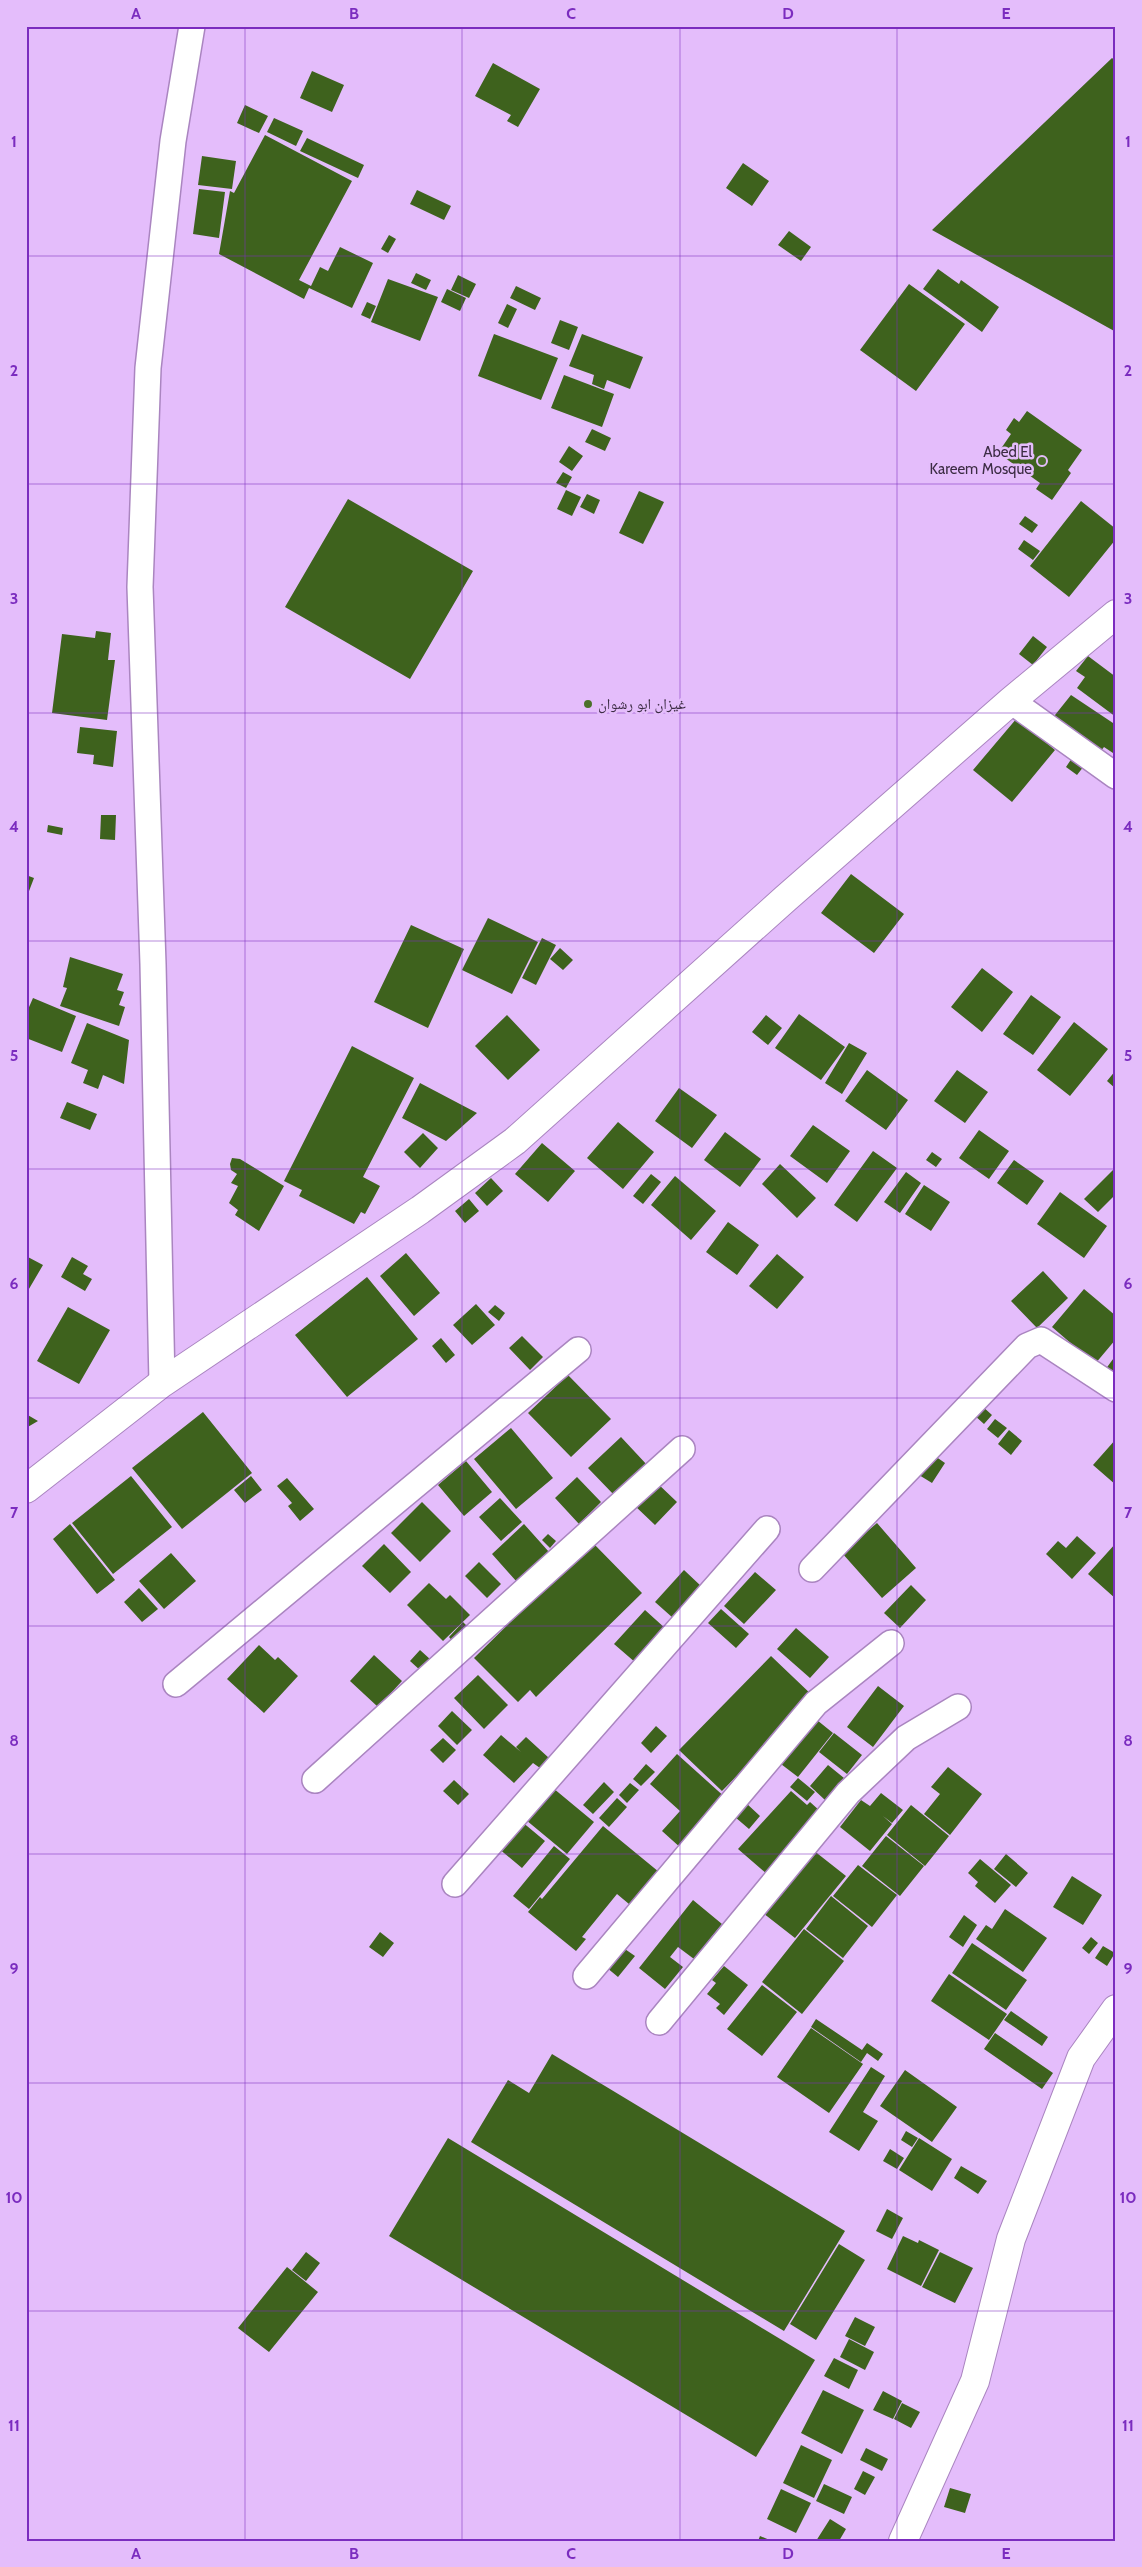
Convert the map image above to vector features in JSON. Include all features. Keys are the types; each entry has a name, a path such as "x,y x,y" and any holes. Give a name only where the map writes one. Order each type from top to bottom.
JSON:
{"street":[{"path":"162,1383 153,964 140,587 148,368 173,141 192,26"},
{"path":"26,1490 162,1383 420,1210 515,1140 1011,701 1116,614"},
{"path":"1011,701 1116,776"},
{"path":"812,1569 1027,1346 1041,1340 1116,1389"},
{"path":"176,1684 578,1350"},
{"path":"315,1780 682,1449"},
{"path":"455,1884 767,1529"},
{"path":"586,1976 816,1703 891,1643"},
{"path":"658,2022 848,1793 906,1738 958,1707"},
{"path":"903,2541 975,2381 1010,2239 1081,2058 1116,2009"}],"building":[{"path":"1112,58 1116,61 1116,332 932,230"},
{"path":"493,63 540,89 518,127 507,121 511,115 475,96"},
{"path":"312,71 344,85 332,112 300,98"},
{"path":"245,105 268,116 259,133 237,123"},
{"path":"274,118 303,131 296,146 267,132"},
{"path":"265,135 352,181 299,280 311,286 320,267 328,271 340,247 373,263 352,308 309,288 304,299 219,254 230,191 234,193"},
{"path":"307,138 364,165 358,178 300,151"},
{"path":"202,156 236,161 232,189 198,185"},
{"path":"743,163 769,181 752,206 726,188"},
{"path":"199,189 225,192 219,238 193,234"},
{"path":"417,190 451,206 444,220 410,204"},
{"path":"789,231 811,247 801,261 778,245"},
{"path":"389,235 396,239 388,253 381,249"},
{"path":"938,269 959,284 961,280 999,307 982,332 923,289"},
{"path":"416,273 431,280 426,290 411,283"},
{"path":"458,275 476,284 469,298 451,290"},
{"path":"388,279 438,297 420,341 371,322"},
{"path":"909,284 965,324 916,391 860,350"},
{"path":"516,286 541,298 535,310 510,298"},
{"path":"447,289 466,298 460,311 441,302"},
{"path":"367,302 376,306 370,319 361,315"},
{"path":"507,304 517,309 508,328 498,323"},
{"path":"560,320 578,327 569,350 551,343"},
{"path":"494,334 558,358 541,400 478,376"},
{"path":"582,334 643,357 630,389 607,380 604,389 592,384 594,375 569,366"},
{"path":"564,375 614,394 602,427 551,408"},
{"name":"Abed El Kareem Mosque","path":"1027,411 1082,450 1068,470 1071,473 1052,500 1036,489 1040,483 998,453 1011,434 1006,430 1014,418 1019,422"},
{"path":"592,429 611,438 605,451 585,442"},
{"path":"569,446 583,456 572,471 559,462"},
{"path":"563,472 572,477 566,488 556,483"},
{"path":"566,490 581,497 572,516 557,509"},
{"path":"639,491 664,502 643,544 619,533"},
{"path":"587,494 600,500 594,514 580,507"},
{"path":"348,499 473,571 410,679 285,607"},
{"path":"1081,501 1116,529 1116,539 1069,597 1030,566"},
{"path":"1025,516 1038,525 1032,533 1019,524"},
{"path":"1024,540 1040,551 1033,560 1018,549"},
{"path":"96,631 111,633 108,660 115,660 107,720 52,713 62,634 95,638"},
{"path":"1033,636 1047,647 1033,665 1019,654"},
{"path":"1088,656 1116,677 1116,717 1077,688 1085,677 1076,671"},
{"path":"1071,695 1116,725 1116,748 1113,753 1104,747 1100,752 1051,720"},
{"path":"1017,718 1055,750 1012,802 973,770"},
{"path":"80,727 117,731 113,767 93,764 94,755 77,753"},
{"path":"1072,758 1084,766 1077,775 1066,767"},
{"path":"101,815 116,815 115,840 100,839"},
{"path":"48,825 63,828 62,835 47,832"},
{"path":"851,874 904,914 874,953 821,913"},
{"path":"26,875 34,878 26,899"},
{"path":"488,918 538,942 512,994 462,970"},
{"path":"411,925 464,949 428,1028 374,1002"},
{"path":"542,938 556,945 536,985 522,978"},
{"path":"560,948 573,960 563,970 550,959"},
{"path":"70,957 123,974 117,990 124,992 119,1005 125,1007 119,1026 60,1006 67,988 63,987"},
{"path":"982,968 1013,992 982,1032 951,1007"},
{"path":"1031,995 1061,1017 1033,1055 1003,1034"},
{"path":"33,998 76,1016 62,1052 26,1038 26,1014"},
{"path":"799,1014 845,1047 821,1080 775,1048"},
{"path":"507,1015 540,1050 508,1080 475,1046"},
{"path":"766,1015 782,1028 768,1045 752,1032"},
{"path":"1074,1022 1108,1049 1070,1096 1037,1070"},
{"path":"87,1023 129,1040 124,1084 103,1075 98,1089 83,1083 88,1070 71,1063"},
{"path":"849,1043 867,1053 842,1094 825,1083"},
{"path":"352,1046 414,1078 363,1177 380,1186 365,1214 361,1212 354,1224 299,1196 302,1190 284,1181"},
{"path":"867,1070 908,1100 886,1130 845,1101"},
{"path":"957,1070 988,1092 965,1123 934,1101"},
{"path":"1116,1070 1116,1089 1107,1081"},
{"path":"420,1083 477,1113 446,1141 402,1118"},
{"path":"679,1088 717,1115 692,1148 655,1121"},
{"path":"67,1102 97,1114 90,1130 60,1118"},
{"path":"618,1122 654,1152 623,1189 587,1158"},
{"path":"813,1125 850,1151 827,1183 790,1156"},
{"path":"979,1130 1009,1151 989,1179 959,1158"},
{"path":"725,1132 761,1159 740,1187 704,1160"},
{"path":"423,1133 438,1148 420,1168 404,1152"},
{"path":"542,1143 575,1171 548,1202 515,1174"},
{"path":"873,1151 897,1168 857,1222 834,1205"},
{"path":"932,1152 942,1159 936,1167 926,1160"},
{"path":"232,1158 240,1159 284,1186 259,1231 235,1215 238,1210 229,1203 238,1186 231,1183 237,1174 231,1170"},
{"path":"1014,1160 1044,1181 1027,1205 997,1183"},
{"path":"780,1164 816,1198 797,1218 762,1184"},
{"path":"1116,1167 1116,1194 1098,1212 1084,1199"},
{"path":"906,1172 921,1183 900,1213 884,1202"},
{"path":"651,1174 661,1182 643,1204 633,1196"},
{"path":"675,1176 716,1211 691,1240 651,1205"},
{"path":"491,1178 503,1191 487,1206 475,1193"},
{"path":"924,1185 950,1202 931,1231 905,1214"},
{"path":"1060,1192 1107,1226 1084,1258 1037,1224"},
{"path":"469,1199 479,1211 465,1223 455,1211"},
{"path":"728,1222 759,1245 737,1275 706,1252"},
{"path":"406,1253 440,1293 414,1316 380,1276"},
{"path":"777,1254 804,1277 777,1309 749,1286"},
{"path":"26,1256 43,1265 26,1294"},
{"path":"72,1257 88,1266 83,1274 92,1279 85,1291 61,1277"},
{"path":"1043,1271 1068,1298 1037,1328 1011,1301"},
{"path":"367,1277 418,1339 347,1397 295,1335"},
{"path":"1084,1289 1116,1316 1116,1339 1095,1364 1052,1327"},
{"path":"476,1304 495,1325 472,1345 453,1325"},
{"path":"495,1305 505,1313 499,1321 488,1312"},
{"path":"68,1307 110,1330 79,1384 37,1361"},
{"path":"522,1336 543,1357 530,1370 509,1348"},
{"path":"441,1338 455,1355 446,1363 432,1346"},
{"path":"1116,1355 1116,1377 1105,1370"},
{"path":"568,1375 611,1419 571,1457 528,1413"},
{"path":"982,1406 992,1415 984,1424 974,1415"},
{"path":"203,1412 252,1473 182,1529 132,1468"},
{"path":"26,1414 38,1421 26,1428"},
{"path":"995,1419 1007,1428 998,1438 987,1429"},
{"path":"511,1428 553,1478 516,1509 474,1459"},
{"path":"1009,1430 1022,1441 1011,1455 998,1444"},
{"path":"621,1437 648,1466 615,1496 588,1468"},
{"path":"1116,1439 1116,1485 1093,1465"},
{"path":"932,1454 945,1463 932,1483 919,1475"},
{"path":"466,1461 492,1492 464,1516 438,1485"},
{"path":"131,1476 172,1527 113,1574 72,1523"},
{"path":"251,1476 262,1490 245,1503 234,1490"},
{"path":"577,1477 601,1502 579,1524 555,1498"},
{"path":"287,1478 314,1509 300,1521 288,1506 292,1503 277,1486"},
{"path":"656,1482 677,1502 655,1525 634,1505"},
{"path":"500,1498 522,1522 501,1541 479,1517"},
{"path":"422,1502 451,1531 420,1562 391,1533"},
{"path":"877,1523 916,1568 882,1598 842,1553"},
{"path":"70,1524 115,1580 97,1594 53,1539"},
{"path":"524,1524 549,1552 517,1582 492,1554"},
{"path":"548,1534 556,1541 550,1548 542,1540"},
{"path":"1077,1536 1096,1553 1072,1579 1046,1554 1058,1541 1066,1548"},
{"path":"592,1542 642,1593 536,1697 530,1690 518,1702 474,1658"},
{"path":"1116,1543 1116,1599 1088,1574"},
{"path":"384,1544 411,1572 390,1593 362,1566"},
{"path":"171,1553 196,1581 164,1609 139,1581"},
{"path":"479,1562 501,1584 487,1598 465,1576"},
{"path":"684,1570 702,1587 673,1618 655,1602"},
{"path":"755,1572 776,1590 744,1624 724,1606"},
{"path":"429,1583 446,1599 450,1595 470,1615 443,1641 407,1605"},
{"path":"911,1585 926,1600 900,1628 884,1613"},
{"path":"139,1588 158,1609 142,1622 124,1602"},
{"path":"721,1609 749,1634 736,1648 708,1623"},
{"path":"645,1610 666,1629 636,1663 614,1644"},
{"path":"463,1622 470,1629 455,1644 449,1637"},
{"path":"796,1628 829,1657 810,1678 777,1649"},
{"path":"259,1645 275,1660 278,1657 298,1676 264,1713 227,1679"},
{"path":"420,1650 431,1660 421,1671 410,1661"},
{"path":"374,1655 402,1681 378,1707 350,1681"},
{"path":"771,1656 814,1697 722,1791 679,1750"},
{"path":"478,1675 508,1705 484,1729 454,1698"},
{"path":"878,1686 904,1706 873,1747 847,1727"},
{"path":"452,1711 472,1730 457,1745 438,1726"},
{"path":"812,1716 833,1733 798,1777 777,1761"},
{"path":"656,1726 667,1736 651,1753 641,1743"},
{"path":"834,1733 862,1755 847,1774 819,1752"},
{"path":"501,1735 521,1752 516,1747 526,1737 549,1758 540,1768 533,1763 514,1783 483,1755"},
{"path":"443,1738 456,1750 443,1763 430,1750"},
{"path":"677,1754 727,1799 682,1849 662,1831 680,1811 650,1784"},
{"path":"646,1764 655,1772 641,1786 633,1779"},
{"path":"828,1765 844,1778 825,1800 810,1786"},
{"path":"948,1767 982,1794 950,1835 924,1814 940,1794 931,1787"},
{"path":"798,1778 815,1792 807,1801 790,1787"},
{"path":"454,1780 469,1794 458,1805 443,1791"},
{"path":"604,1782 614,1792 593,1814 583,1805"},
{"path":"630,1783 639,1790 627,1803 619,1795"},
{"path":"553,1788 594,1822 567,1854 526,1820"},
{"path":"791,1791 807,1805 810,1802 820,1811 767,1874 738,1849"},
{"path":"881,1793 903,1810 892,1823 883,1816 892,1824 870,1851 840,1827 861,1800 870,1806"},
{"path":"617,1798 627,1807 609,1827 599,1818"},
{"path":"746,1803 760,1816 749,1829 735,1817"},
{"path":"911,1805 949,1836 925,1866 887,1835"},
{"path":"521,1821 545,1841 522,1868 498,1848"},
{"path":"603,1826 659,1872 635,1909 617,1894 582,1937 586,1939 576,1951 528,1912 540,1897 542,1899"},
{"path":"886,1836 924,1866 900,1896 862,1866"},
{"path":"554,1846 570,1859 529,1909 513,1896"},
{"path":"813,1850 846,1876 795,1938 759,1910"},
{"path":"1006,1854 1028,1873 1016,1887 994,1869"},
{"path":"980,1859 1011,1885 995,1903 975,1886 978,1882 968,1873"},
{"path":"858,1865 897,1895 872,1927 833,1896"},
{"path":"1072,1876 1102,1895 1083,1925 1053,1907"},
{"path":"831,1896 868,1926 843,1958 806,1929"},
{"path":"693,1900 722,1924 694,1959 678,1947 670,1957 683,1967 665,1989 639,1968"},
{"path":"1005,1909 1047,1938 1023,1972 976,1939 986,1925 992,1929"},
{"path":"964,1915 977,1925 963,1947 949,1937"},
{"path":"804,1929 844,1961 802,2014 762,1982"},
{"path":"380,1932 394,1943 383,1957 369,1947"},
{"path":"1091,1937 1098,1943 1089,1954 1082,1948"},
{"path":"972,1943 1027,1980 1006,2010 952,1973"},
{"path":"1103,1946 1115,1953 1107,1966 1095,1958"},
{"path":"622,1947 635,1956 618,1977 606,1967"},
{"path":"724,1966 748,1985 724,2015 716,2008 720,2004 707,1994 716,1983 712,1980"},
{"path":"949,1974 1007,2014 989,2040 931,2001"},
{"path":"762,1985 797,2012 762,2056 727,2029"},
{"path":"1011,2011 1048,2037 1042,2046 1004,2020"},
{"path":"816,2019 862,2050 867,2043 883,2054 878,2061 867,2053 861,2062 811,2027"},
{"path":"811,2028 863,2064 829,2113 777,2077"},
{"path":"995,2033 1053,2073 1042,2089 984,2049"},
{"path":"552,2054 845,2231 784,2331 471,2142 508,2080 529,2093"},
{"path":"871,2067 885,2076 863,2112 878,2121 859,2151 829,2132"},
{"path":"905,2070 957,2107 932,2142 880,2106"},
{"path":"906,2131 918,2138 912,2147 901,2140"},
{"path":"448,2138 815,2360 756,2457 389,2236"},
{"path":"919,2138 952,2159 932,2191 899,2170"},
{"path":"890,2149 904,2158 897,2169 883,2161"},
{"path":"961,2166 987,2181 978,2194 954,2178"},
{"path":"887,2209 903,2218 892,2239 876,2231"},
{"path":"903,2236 918,2243 919,2240 939,2250 921,2286 887,2269"},
{"path":"839,2244 865,2260 816,2340 790,2324"},
{"path":"306,2252 320,2263 306,2281 292,2270"},
{"path":"940,2252 973,2268 955,2303 922,2287"},
{"path":"287,2267 318,2292 269,2352 238,2328"},
{"path":"855,2317 875,2327 865,2346 845,2336"},
{"path":"849,2339 874,2352 865,2370 840,2357"},
{"path":"834,2358 858,2370 849,2389 824,2376"},
{"path":"823,2390 864,2410 842,2454 801,2433"},
{"path":"883,2391 902,2401 893,2419 873,2410"},
{"path":"902,2403 920,2412 911,2428 894,2419"},
{"path":"801,2445 832,2460 814,2498 783,2483"},
{"path":"866,2448 888,2459 882,2471 860,2460"},
{"path":"863,2471 875,2477 865,2495 854,2489"},
{"path":"824,2484 852,2497 844,2514 816,2501"},
{"path":"950,2488 971,2494 965,2513 944,2507"},
{"path":"781,2489 811,2503 796,2533 767,2519"},
{"path":"830,2519 846,2529 839,2541 816,2541"},
{"path":"760,2536 772,2541 758,2541"}],"place":[{"name":"Abed El Kareem Mosque","path":"1042,461"},
{"name":"غيزان ابو رشوان","path":"588,704"}]}
